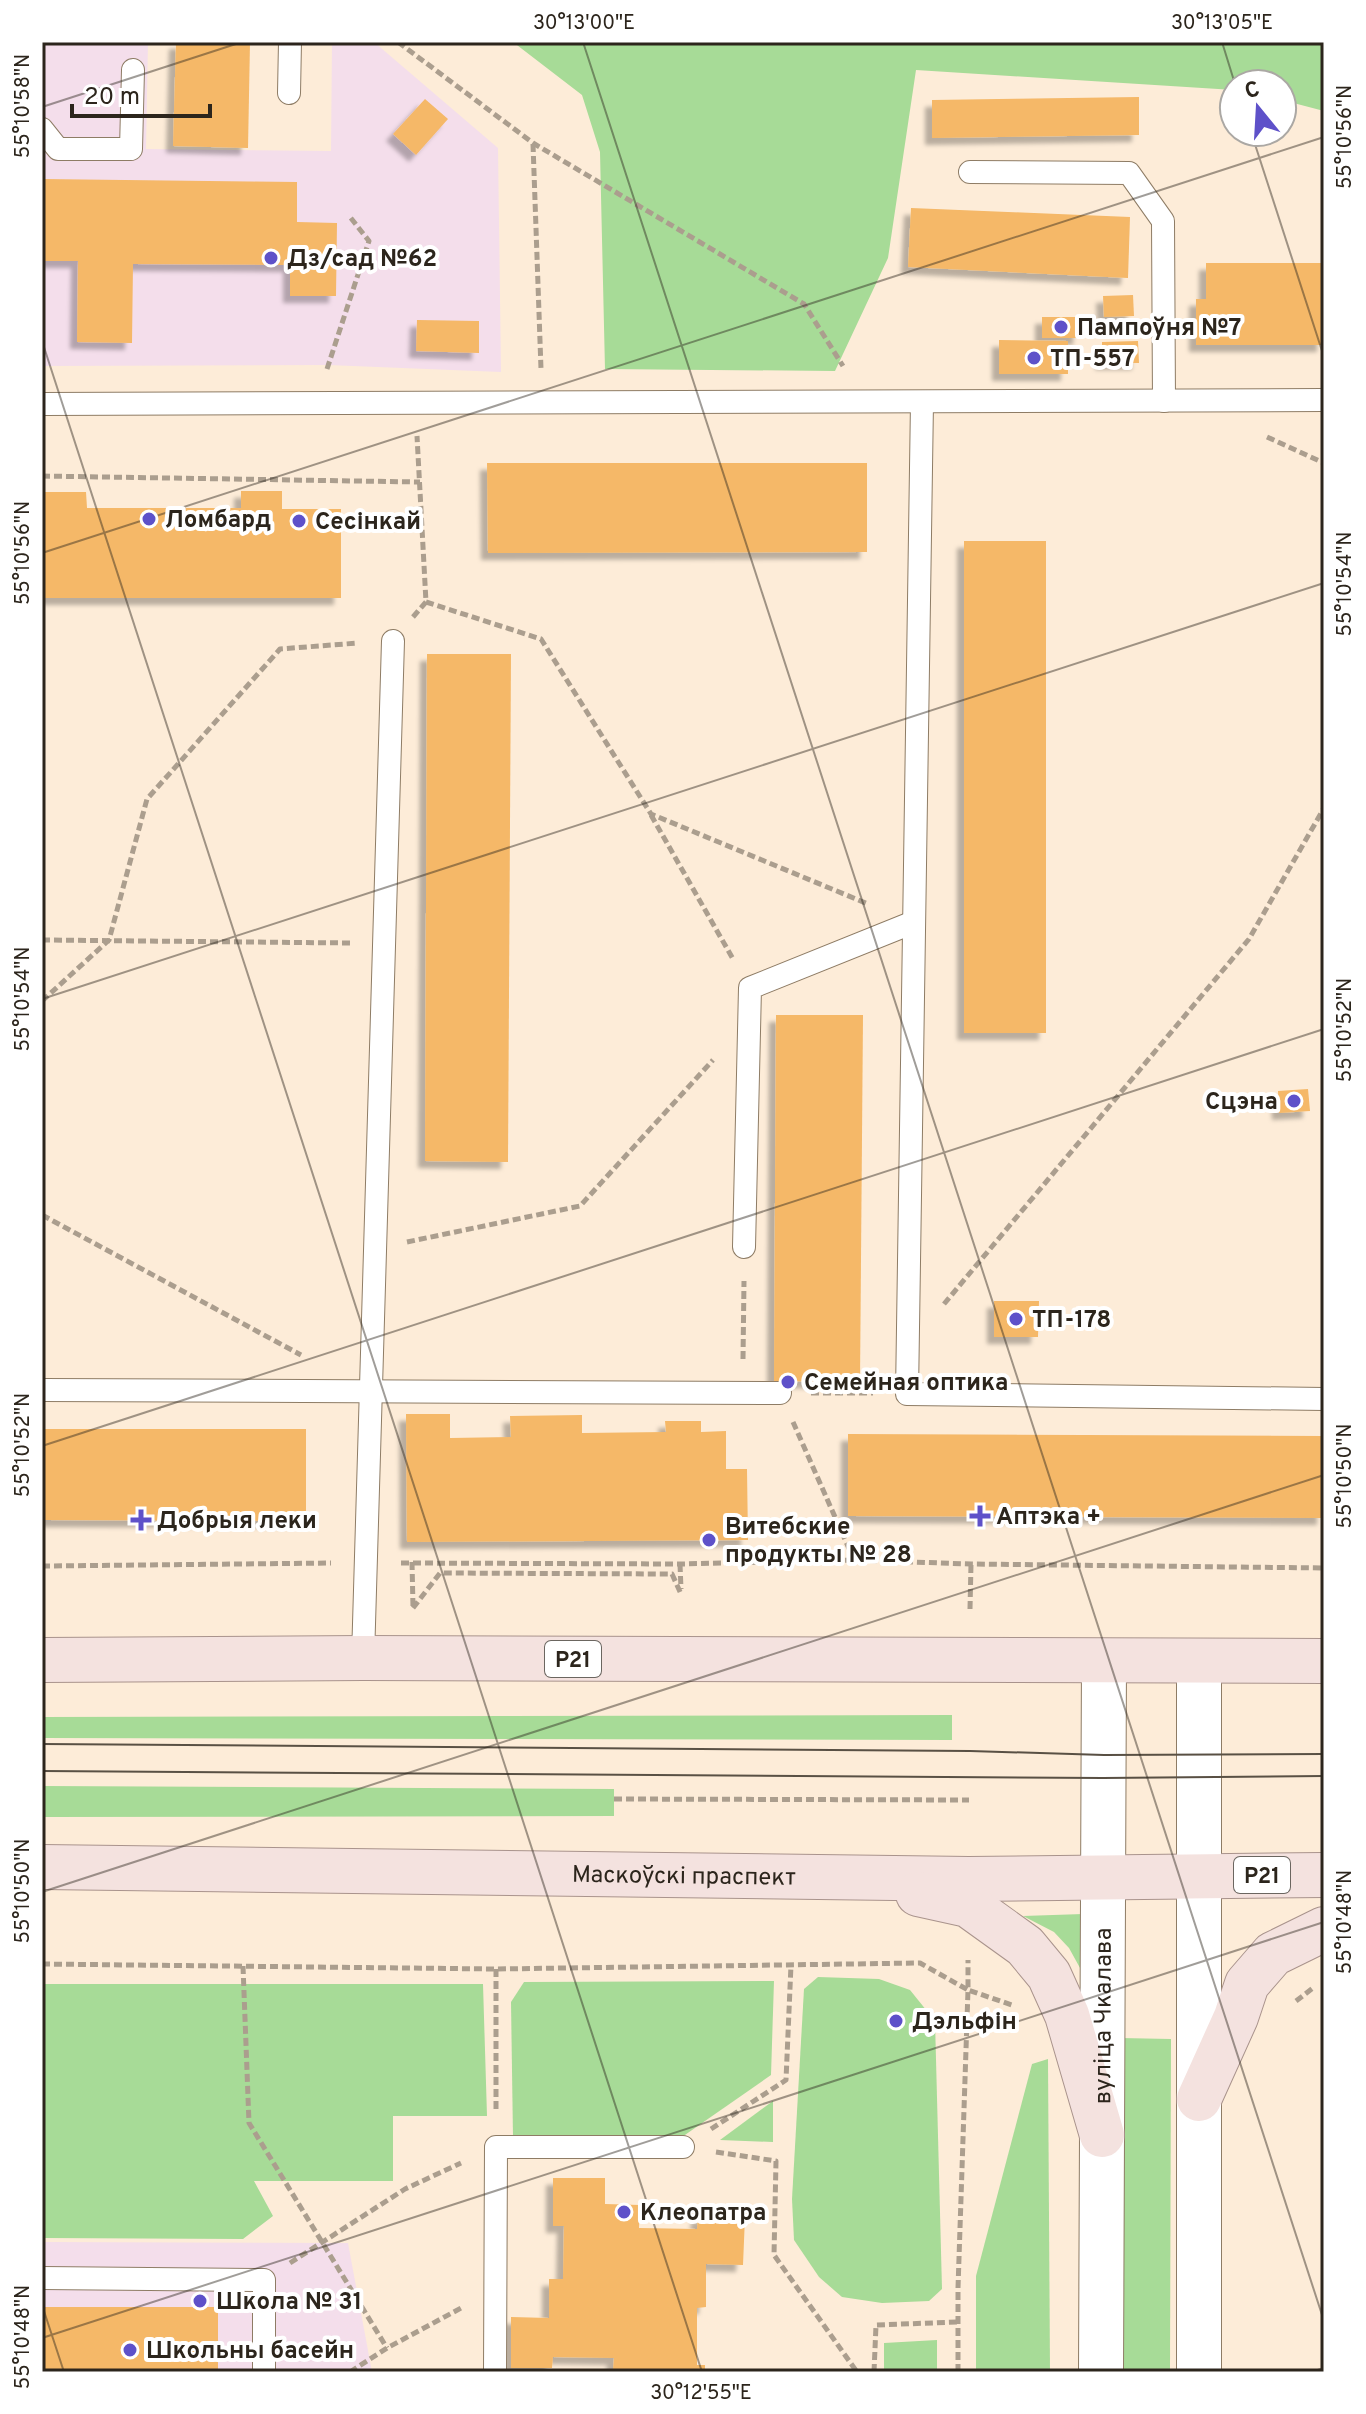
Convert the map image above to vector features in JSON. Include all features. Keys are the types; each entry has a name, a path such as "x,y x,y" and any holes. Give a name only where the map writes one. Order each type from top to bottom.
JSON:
{"main road":[{"name":"Р21","path":"42,1660 1324,1661"},
{"name":"вуліца Чкалава","path":"1101,2372 1104,1661"},
{"path":"1199,1662 1199,2372"},
{"name":"Маскоўскі праспект","path":"42,1867 842,1877 1324,1875"},
{"path":"842,1877 968,1905 1025,1946 1049,1975 1067,2015 1102,2135"},
{"path":"1199,2099 1236,2017 1247,1984 1273,1954 1324,1929"}],"lane":[{"path":"289,93 290,42"},
{"path":"42,129 58,149 131,149 133,70"},
{"path":"970,172 1129,173 1163,221 1164,401"},
{"path":"42,404 1324,400"},
{"path":"922,402 907,1348 898,1393 1324,1399"},
{"path":"363,1658 393,641"},
{"path":"744,1247 750,988 914,922"},
{"path":"42,1390 780,1393"},
{"path":"495,2372 496,2147 683,2147"},
{"path":"42,2278 264,2280 264,2372"}],"path":[{"path":"398,42 533,143 804,304 858,389 862,402"},
{"path":"533,143 541,369"},
{"path":"326,374 369,241 350,217"},
{"path":"42,1001 109,940 147,799 280,649 393,641 426,602 416,403"},
{"path":"42,476 420,482"},
{"path":"426,602 541,639 651,814 750,988"},
{"path":"907,1348 1249,939 1324,808"},
{"path":"651,814 914,922"},
{"path":"42,940 384,944"},
{"path":"375,1249 580,1206 749,1019"},
{"path":"42,1215 306,1358"},
{"path":"743,1392 744,1247"},
{"path":"854,1560 780,1393 898,1393"},
{"path":"42,1566 412,1562 680,1564 854,1560 1324,1568"},
{"path":"412,1562 413,1608 440,1573 672,1574 681,1594 680,1564"},
{"path":"970,1609 971,1564"},
{"path":"614,1799 969,1800"},
{"path":"958,2372 969,1959"},
{"path":"42,1964 496,1969 920,1963 968,1990 1025,2009"},
{"path":"683,2147 786,2080 791,1965"},
{"path":"243,1966 249,2123 387,2348"},
{"path":"264,2280 405,2189 496,2147 496,1969"},
{"path":"683,2147 776,2161 774,2255 857,2372"},
{"path":"350,2372 387,2348 495,2289"},
{"path":"874,2372 876,2325 957,2322"}],"shaded area":[{"name":"Дз/сад №62","path":"42,42 148,42 146,149 331,151 332,42 374,42 498,148 501,372 328,365 42,366"},
{"name":"Школа № 31","path":"42,2242 348,2243 372,2372 42,2372"}],"green space":[{"path":"513,42 1324,42 1324,111 1298,104 1298,68 1218,68 1218,89 916,70 888,258 835,371 605,369 600,152 582,95"},
{"path":"952,1715 952,1740 42,1738 42,1717"},
{"path":"42,1786 614,1789 614,1816 42,1817"},
{"path":"1083,1914 1085,1977 1069,1948 1054,1932 1023,1916"},
{"path":"818,1977 879,1979 910,1990 935,2021 942,2289 929,2301 882,2303 842,2297 819,2277 794,2240 792,2199 804,1989"},
{"path":"774,1981 771,2075 682,2137 513,2138 511,2002 524,1982"},
{"path":"42,1984 483,1984 487,2116 393,2116 393,2181 254,2181 273,2216 243,2239 42,2238"},
{"path":"1120,2038 1171,2039 1170,2372 1119,2372"},
{"path":"1048,2059 1050,2372 976,2372 976,2276 1032,2064"},
{"path":"773,2101 773,2142 720,2140"},
{"path":"937,2340 937,2372 884,2372 884,2343"}],"building":[{"path":"176,42 250,42 248,148 173,146"},
{"path":"1139,97 1139,135 932,138 932,100"},
{"path":"425,99 448,119 416,155 393,134"},
{"path":"42,179 297,182 297,222 337,223 336,296 290,296 290,265 133,264 132,343 77,342 78,261 42,261"},
{"path":"911,208 1130,217 1128,278 908,267"},
{"path":"1206,263 1324,263 1324,345 1196,345 1196,299 1206,299"},
{"path":"1133,295 1134,316 1104,317 1103,296"},
{"name":"Пампоўня №7","path":"1042,317 1081,317 1080,338 1042,338"},
{"path":"417,320 479,321 479,353 416,351"},
{"name":"ТП-557","path":"999,340 1068,341 1068,374 999,374"},
{"path":"1138,341 1139,363 1102,363 1102,342"},
{"path":"487,463 867,463 867,552 488,553"},
{"path":"241,491 282,491 282,509 341,509 341,598 42,598 42,492 86,492 87,508 241,508"},
{"path":"964,541 1046,541 1046,1033 964,1033"},
{"path":"427,654 511,654 508,1162 425,1161"},
{"path":"776,1015 863,1015 860,1382 774,1381"},
{"name":"Сцэна","path":"1308,1089 1310,1111 1279,1113 1278,1091"},
{"name":"ТП-178","path":"994,1301 1039,1301 1038,1337 994,1337"},
{"path":"406,1414 450,1414 450,1438 511,1437 510,1416 582,1415 582,1433 666,1432 665,1421 701,1421 701,1432 726,1431 726,1469 747,1469 748,1540 407,1542"},
{"path":"42,1429 306,1429 306,1521 42,1520"},
{"path":"848,1434 1324,1436 1324,1518 848,1516"},
{"path":"553,2178 605,2178 605,2204 640,2205 639,2228 697,2229 698,2215 745,2217 743,2265 706,2264 706,2307 697,2308 697,2365 705,2365 705,2372 613,2370 614,2358 553,2357 552,2368 511,2368 511,2317 549,2318 549,2279 563,2279 564,2226 553,2226"},
{"name":"Школьны басейн","path":"42,2307 218,2307 218,2372 42,2372"}],"tram line":[{"path":"42,1744 970,1751 1104,1755 1324,1754"},
{"path":"42,1771 1103,1778 1324,1776"}],"place":[{"name":"Дз/сад №62","path":"271,258"},
{"name":"Пампоўня №7","path":"1061,327"},
{"name":"ТП-557","path":"1034,358"},
{"name":"Ломбард","path":"149,519"},
{"name":"Сесінкай","path":"299,521"},
{"name":"Сцэна","path":"1294,1101"},
{"name":"ТП-178","path":"1016,1319"},
{"name":"Семейная оптика","path":"788,1382"},
{"name":"Аптэка +","path":"980,1516"},
{"name":"Добрыя леки","path":"141,1520"},
{"name":"Витебские продукты № 28","path":"709,1540"},
{"name":"Дэльфін","path":"896,2021"},
{"name":"Клеопатра","path":"624,2212"},
{"name":"Школа № 31","path":"200,2301"},
{"name":"Школьны басейн","path":"130,2350"}]}
